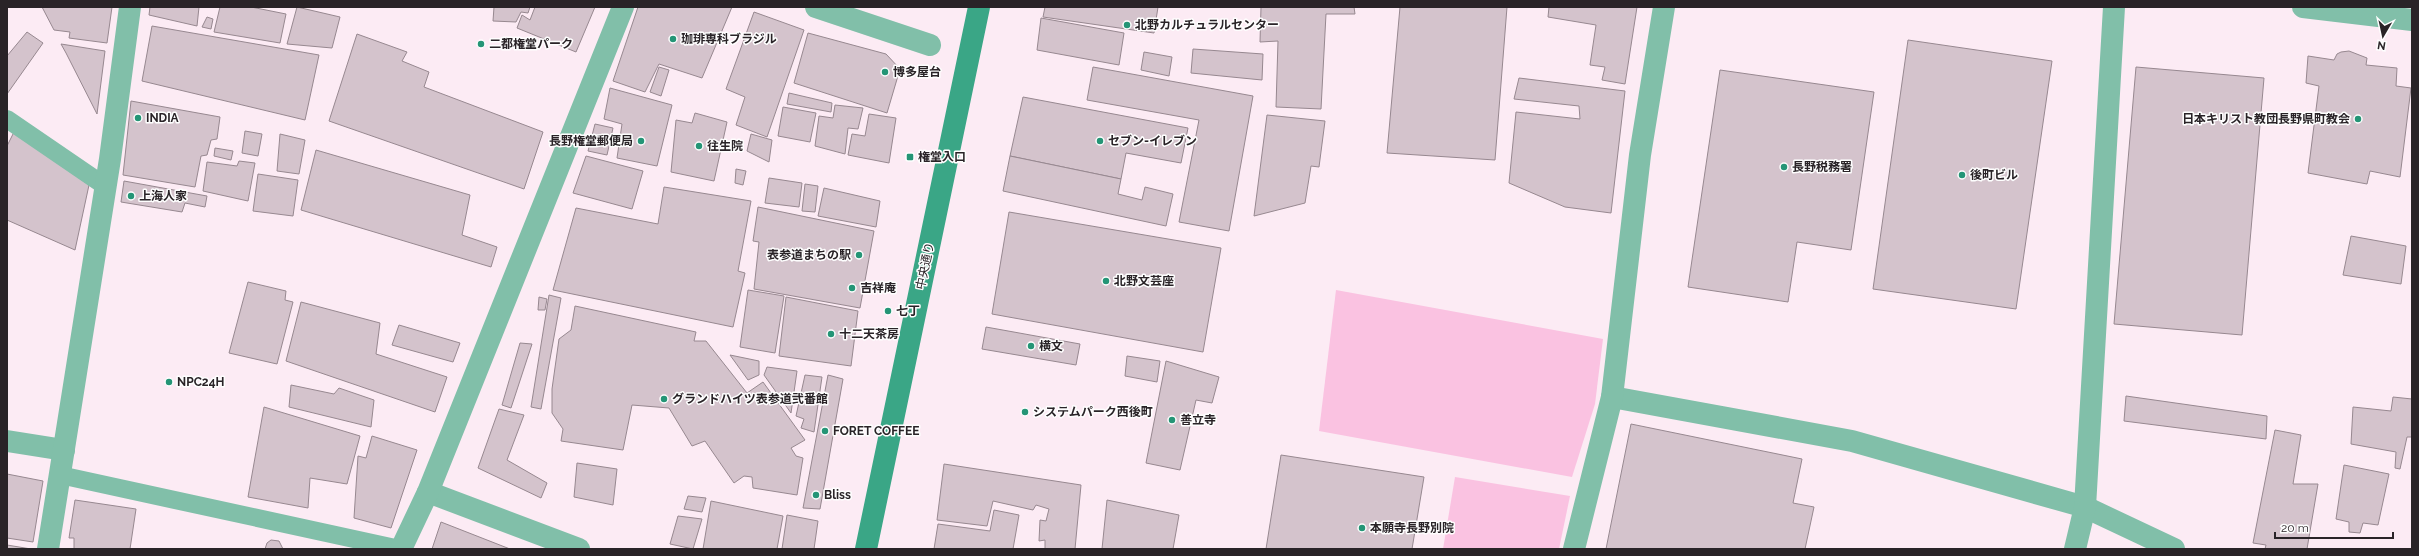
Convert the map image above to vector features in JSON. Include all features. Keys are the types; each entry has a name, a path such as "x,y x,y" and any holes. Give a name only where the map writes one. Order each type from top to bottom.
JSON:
{"street":[{"path":"48,549 105,186 130,7"},
{"path":"400,549 428,492 623,7"},
{"path":"816,7 930,45"},
{"name":"中央通り","path":"866,549 979,7"},
{"path":"1574,549 1612,397 1640,155 1664,7"},
{"path":"2075,549 2085,507 2114,7"},
{"path":"2303,7 2412,20"},
{"path":"1612,397 1852,441 2085,507 2174,549"},
{"path":"7,441 64,450"},
{"path":"428,492 579,549"}],"lane":[{"path":"7,119 105,186"},
{"path":"60,475 400,549"}],"shaded area":[{"path":"1336,290 1603,339 1595,404 1572,477 1319,431"},
{"path":"1455,477 1570,496 1559,549 1443,549"}],"building":[{"path":"42,7 112,7 107,43 69,38 70,32 54,30"},
{"path":"150,7 199,7 197,26 149,15"},
{"path":"220,7 251,7 286,14 280,43 214,32"},
{"path":"297,7 340,17 332,48 287,44"},
{"path":"494,7 530,7 528,13 521,12 516,22 493,21"},
{"path":"535,7 595,7 576,52 517,28 522,15 530,20"},
{"name":"珈琲専科ブラジル","path":"638,7 732,7 702,78 659,64 645,92 613,81"},
{"name":"北野カルチュラルセンター","path":"1045,7 1158,7 1154,33 1043,17"},
{"path":"1261,7 1354,7 1355,14 1326,14 1321,109 1276,107 1278,41 1260,42"},
{"path":"1400,7 1507,7 1495,160 1387,153"},
{"path":"1549,7 1637,7 1625,84 1602,80 1605,67 1590,65 1596,25 1548,17"},
{"path":"754,12 804,30 767,137 736,125 745,97 726,89"},
{"path":"207,17 213,19 211,29 202,27"},
{"path":"1041,18 1124,33 1119,65 1037,50"},
{"path":"152,26 319,55 305,120 142,81"},
{"path":"27,32 43,43 7,94 7,56"},
{"path":"808,33 886,54 900,69 887,113 794,83"},
{"path":"357,34 407,52 402,61 429,72 424,87 543,132 524,189 329,121"},
{"name":"後町ビル","path":"1908,40 2052,61 2016,309 1873,289"},
{"path":"61,44 105,51 97,114 66,53"},
{"path":"1193,49 1263,54 1262,80 1191,73"},
{"path":"2349,51 2367,58 2366,65 2397,68 2396,86 2411,88 2400,177 2370,171 2367,184 2308,173 2319,86 2306,83 2308,56 2334,60 2337,54"},
{"path":"1144,52 1172,57 1169,76 1141,70"},
{"path":"659,67 669,70 661,96 650,92"},
{"path":"1093,67 1253,96 1229,231 1179,222 1199,120 1087,100"},
{"path":"2136,67 2264,78 2242,335 2114,324"},
{"name":"長野税務署","path":"1720,70 1874,92 1851,250 1797,242 1788,302 1688,287"},
{"path":"1519,78 1625,91 1611,213 1565,207 1509,183 1516,112 1580,119 1579,106 1514,99"},
{"name":"長野権堂郵便局","path":"610,88 672,105 657,166 617,158 622,124 604,119"},
{"path":"789,93 832,103 831,112 787,104"},
{"name":"セブン-イレブン","path":"1023,97 1188,128 1181,163 1126,153 1121,179 1010,156"},
{"path":"131,101 220,117 217,139 211,140 207,155 201,156 195,187 123,175"},
{"path":"835,105 863,108 858,129 848,128 845,154 815,146 819,116 833,118"},
{"path":"783,107 816,113 810,142 778,136"},
{"path":"695,113 727,122 714,181 671,172 676,120 692,123"},
{"path":"869,114 896,118 889,163 848,155 852,134 865,136"},
{"path":"1267,115 1325,121 1319,167 1311,166 1305,203 1254,216"},
{"path":"595,124 613,128 607,155 588,151"},
{"path":"245,131 262,134 258,156 242,153"},
{"path":"14,132 89,185 75,250 7,220 7,146"},
{"path":"280,134 305,140 299,174 277,171"},
{"path":"751,134 772,140 769,162 747,151"},
{"path":"215,148 233,151 231,160 214,156"},
{"path":"316,150 470,195 462,235 497,247 491,267 301,210"},
{"path":"586,156 643,171 632,209 573,193"},
{"path":"1010,156 1121,179 1118,194 1142,200 1145,187 1173,194 1166,226 1003,191"},
{"path":"239,161 255,163 248,201 203,191 207,162 237,166"},
{"path":"736,169 746,171 743,185 735,183"},
{"path":"258,174 298,180 293,216 253,211"},
{"path":"769,178 802,183 799,207 765,203"},
{"path":"124,181 207,196 205,207 185,203 182,212 121,202"},
{"path":"805,184 818,186 815,212 802,211"},
{"path":"664,187 751,201 738,271 745,273 733,327 553,290 576,208 658,224"},
{"path":"824,188 880,201 876,227 818,216"},
{"path":"758,207 874,231 860,308 754,289 759,242 753,241"},
{"name":"北野文芸座","path":"1009,212 1221,248 1203,352 992,314"},
{"path":"2351,236 2406,246 2401,284 2343,275"},
{"path":"248,282 286,291 285,300 293,302 277,364 229,353"},
{"path":"748,290 784,296 775,353 740,347"},
{"path":"549,295 561,298 541,409 531,407"},
{"path":"539,297 547,299 545,310 538,310"},
{"path":"786,297 858,311 851,366 779,356"},
{"path":"301,302 380,323 376,354 447,377 435,412 286,361"},
{"name":"グランドハイツ表参道弐番館","path":"575,306 696,332 694,341 706,341 747,393 763,382 805,440 791,448 796,456 803,458 797,495 753,488 752,477 744,476 734,483 705,441 692,446 669,408 632,405 623,450 561,441 563,429 552,413 552,389 559,339 571,330"},
{"path":"399,325 460,343 453,362 392,345"},
{"name":"横文","path":"986,327 1080,344 1076,365 982,349"},
{"path":"520,343 532,344 511,408 502,405"},
{"path":"730,355 759,361 759,375 748,380"},
{"path":"1127,356 1160,361 1157,382 1125,376"},
{"path":"1166,361 1219,377 1212,403 1196,400 1180,470 1146,463"},
{"path":"767,367 797,371 791,413 764,375"},
{"path":"805,375 822,377 814,432 801,428 804,419 796,416"},
{"path":"828,375 843,379 820,509 803,508"},
{"path":"291,385 334,394 339,388 374,400 371,427 289,407"},
{"path":"2126,396 2267,416 2266,439 2124,421"},
{"path":"2393,397 2412,399 2412,437 2407,437 2400,469 2395,468 2396,452 2351,444 2353,407 2391,411"},
{"path":"264,407 360,436 347,484 310,478 308,508 248,497"},
{"path":"499,409 524,415 507,460 547,483 541,498 478,468"},
{"path":"1631,424 1802,459 1793,503 1814,507 1805,549 1606,549"},
{"path":"2275,430 2301,435 2293,484 2318,484 2307,549 2265,549 2266,545 2253,543"},
{"path":"372,436 417,450 391,528 354,518 358,456 366,458"},
{"path":"1281,455 1424,477 1412,549 1266,549"},
{"path":"577,463 617,469 613,505 574,497"},
{"path":"944,464 1081,485 1075,549 1045,549 1045,540 1039,541 1040,520 1046,521 1049,509 1036,505 1033,510 993,501 987,526 937,520"},
{"path":"2344,465 2389,474 2378,525 2363,523 2360,533 2349,532 2349,522 2336,519"},
{"path":"7,474 43,481 33,542 7,538"},
{"path":"688,496 706,498 702,512 684,509"},
{"path":"75,500 136,509 130,549 74,549 74,538 69,538"},
{"path":"1107,500 1179,515 1173,549 1102,549"},
{"path":"711,501 783,516 777,549 703,549"},
{"path":"994,510 1019,515 1013,549 934,549 938,524 990,531"},
{"path":"787,515 818,521 814,549 782,549"},
{"path":"678,516 702,519 693,549 670,544"},
{"path":"441,522 510,549 432,549"},
{"path":"271,540 279,541 283,549 265,549 267,543"},
{"path":"7,545 31,549 7,549"}],"place":[{"name":"北野カルチュラルセンター","path":"1127,25"},
{"name":"珈琲専科ブラジル","path":"673,39"},
{"name":"二都権堂パーク","path":"481,44"},
{"name":"博多屋台","path":"885,72"},
{"name":"INDIA","path":"138,118"},
{"name":"日本キリスト教団長野県町教会","path":"2358,119"},
{"name":"長野権堂郵便局","path":"641,141"},
{"name":"セブン-イレブン","path":"1100,141"},
{"name":"往生院","path":"699,146"},
{"name":"権堂入口","path":"910,157"},
{"name":"長野税務署","path":"1784,167"},
{"name":"後町ビル","path":"1962,175"},
{"name":"上海人家","path":"131,196"},
{"name":"表参道まちの駅","path":"859,255"},
{"name":"北野文芸座","path":"1106,281"},
{"name":"吉祥庵","path":"852,288"},
{"name":"七丁","path":"888,311"},
{"name":"十二天茶房","path":"831,334"},
{"name":"横文","path":"1031,346"},
{"name":"NPC24H","path":"169,382"},
{"name":"グランドハイツ表参道弐番館","path":"664,399"},
{"name":"システムパーク西後町","path":"1025,412"},
{"name":"善立寺","path":"1172,420"},
{"name":"FORET COFFEE","path":"825,431"},
{"name":"Bliss","path":"816,495"},
{"name":"本願寺長野別院","path":"1362,528"}]}
